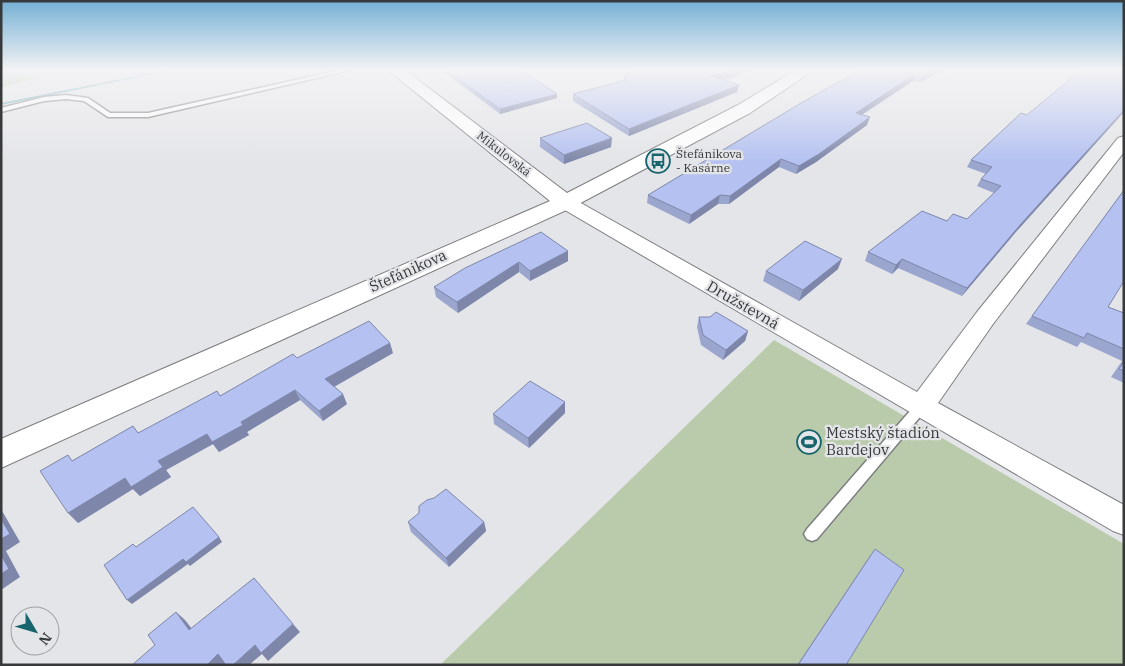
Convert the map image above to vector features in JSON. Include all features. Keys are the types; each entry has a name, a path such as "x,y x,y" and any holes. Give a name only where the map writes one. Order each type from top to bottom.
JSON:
{"street":[{"name":"Mikulovská","path":"436,101 565,202"},
{"name":"Štefánikova","path":"1,454 565,202 757,101"},
{"path":"921,407 985,318 1124,141"},
{"name":"Družstevná","path":"565,202 921,407 1124,521"}],"lane":[{"path":"1,110 36,101"},
{"path":"89,101 108,115 126,116 148,115 210,101"},
{"path":"812,534 921,407"}],"green space":[{"name":"Mestský štadión Bardejov","path":"774,340 1124,544 1124,665 440,665"}],"building":[{"path":"489,101 530,101 500,109"},
{"path":"584,101 699,101 629,129"},
{"path":"804,101 874,101 856,113 870,117 819,154 799,166 781,159 730,196 720,195 691,215 648,195"},
{"path":"1044,101 1124,101 1124,110 1020,225 967,288 902,259 896,265 868,252 922,211 947,221 953,214 967,219 1001,186 981,179 992,167 971,160 1021,113 1027,115"},
{"path":"587,123 612,138 564,155 540,138"},
{"path":"1124,190 1124,281 1108,307 1124,313 1124,349 1087,333 1084,338 1032,316"},
{"path":"541,232 568,251 530,271 519,262 457,302 434,287 465,268"},
{"path":"805,241 842,259 803,290 766,271"},
{"path":"716,312 748,331 726,350 703,335 699,317 710,317"},
{"path":"369,321 390,343 325,379 343,394 319,411 295,390 241,422 243,425 212,442 207,434 158,461 163,467 131,487 125,478 68,513 40,471 68,455 72,461 133,426 138,433 217,391 220,396 293,354 297,358"},
{"path":"1124,361 1124,371 1119,369"},
{"path":"530,381 565,402 528,438 493,414"},
{"path":"446,489 484,522 446,558 408,522 419,513 419,506"},
{"path":"193,507 219,537 186,562 183,559 127,600 104,565 133,544 136,547"},
{"path":"1,519 10,534 1,539"},
{"path":"875,549 904,570 846,665 798,665"},
{"path":"1,555 9,569 1,574"},
{"path":"254,578 293,624 261,653 255,645 233,665 226,665 218,654 207,665 132,665 155,645 148,635 176,612 189,630"}],"waterway":[{"path":"1,104 16,101"}],"place":[{"name":"Štefánikova - Kasárne","path":"658,161"},
{"name":"Mestský štadión Bardejov","path":"809,442"}]}
